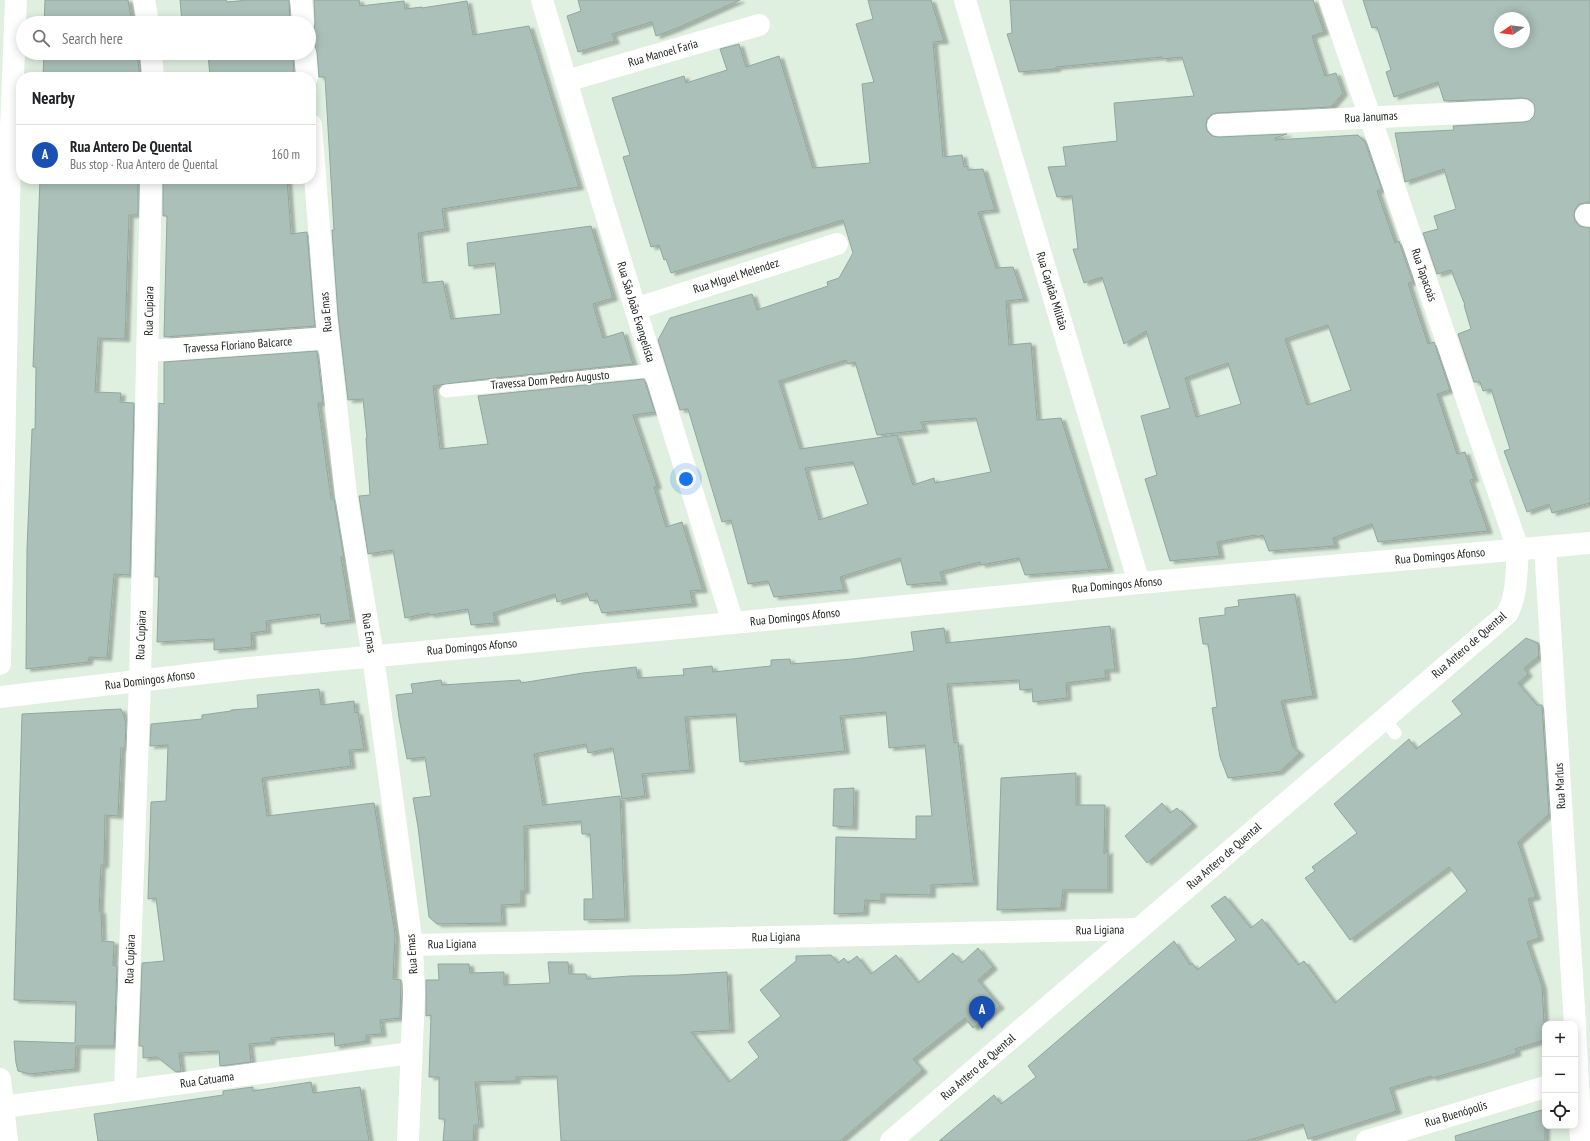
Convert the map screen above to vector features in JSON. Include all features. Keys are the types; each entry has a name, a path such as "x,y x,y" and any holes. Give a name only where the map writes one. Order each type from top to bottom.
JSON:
{"street":[{"path":"0,664 10,162 16,0"},
{"path":"144,0 147,16"},
{"path":"301,0 302,16"},
{"name":"Rua São João Evangelista","path":"542,0 635,309 733,623"},
{"name":"Rua Capitão Militão","path":"965,0 1139,583"},
{"name":"Rua Tapacoás","path":"1330,0 1518,550"},
{"name":"Rua Manoel Faria","path":"566,81 760,26"},
{"path":"152,60 153,72"},
{"path":"306,60 307,72"},
{"name":"Rua Janumas","path":"1218,125 1523,110"},
{"name":"Rua Cupiara","path":"125,1091 140,681 152,184"},
{"name":"Rua Emas","path":"316,184 328,338 346,495 373,656 412,945 414,994 408,1141"},
{"name":"Rua MIguel Melendez","path":"635,309 837,244"},
{"name":"Travessa Floriano Balcarce","path":"148,351 328,338"},
{"name":"Rua Domingos Afonso","path":"0,697 248,668 733,623 1139,583 1590,543"},
{"name":"Rua Marlus","path":"1545,548 1575,1021"},
{"name":"Rua Antero de Quental","path":"890,1141 1139,929 1390,726 1507,614 1513,604 1518,550"},
{"name":"Rua Ligiana","path":"412,945 1139,929"},
{"name":"Rua Catuama","path":"3,1107 411,1053"},
{"path":"0,1079 7,1141"},
{"name":"Rua Buenópolis","path":"1367,1141 1542,1088"},
{"path":"1577,1093 1581,1141"}],"lane":[{"name":"Travessa Dom Pedro Augusto","path":"446,391 655,370"}],"building":[{"path":"45,0 128,0 131,16 44,16"},
{"path":"180,0 226,0 227,2 248,0 289,0 290,16 181,16"},
{"path":"314,0 359,0 360,6 404,1 405,9 467,1 473,35 529,26 579,187 442,209 445,229 418,233 423,283 443,281 451,319 501,314 495,263 469,266 467,243 591,226 613,298 593,304 603,338 623,332 633,364 476,380 433,386 440,449 488,444 478,396 644,379 655,412 633,415 657,486 654,487 666,527 682,522 703,590 690,591 693,604 602,613 597,600 590,601 587,593 557,602 555,594 493,613 495,623 471,625 468,609 430,615 429,613 405,618 393,550 368,554 359,496 370,495 367,438 363,399 348,400 338,315 332,230 334,230 325,77 319,77 316,49 316,16 315,16"},
{"path":"578,0 740,0 656,36 652,22 612,34 615,41 578,52 567,16 581,11"},
{"path":"868,0 931,0 944,41 933,42 943,157 962,155 964,167 968,166 968,170 983,169 995,210 978,212 996,268 1013,267 1024,299 1006,301 1009,345 1031,343 1037,420 1061,418 1109,569 1025,575 1019,558 981,565 980,562 940,572 943,582 907,585 900,558 840,577 844,590 774,597 768,581 748,584 731,520 722,522 688,409 680,410 658,340 670,318 752,294 757,310 828,286 827,282 839,278 853,253 843,220 671,273 666,259 664,260 659,245 651,247 623,157 630,155 612,98 684,76 686,83 727,70 720,49 739,44 746,67 779,56 813,168 870,163 862,84 874,82 856,24 873,19","holes":["846,360 848,364 855,362 877,435 924,430 921,422 976,418 991,472 935,483 934,478 913,485 897,435 800,449 779,381","853,462 868,504 819,520 805,468"]},
{"path":"1010,0 1313,0 1324,32 1312,36 1325,76 1336,73 1343,93 1331,107 1212,114 1207,119 1207,131 1212,136 1219,137 1287,134 1275,138 1275,140 1358,135 1365,142 1382,189 1377,191 1395,243 1399,241 1413,282 1408,283 1428,344 1434,342 1450,390 1437,394 1457,454 1465,452 1474,479 1470,480 1488,531 1378,542 1372,524 1333,538 1335,546 1269,551 1263,535 1257,537 1256,535 1217,542 1220,556 1170,561 1145,479 1157,475 1141,416 1170,408 1146,331 1124,344 1102,277 1084,283 1073,249 1078,249 1072,196 1057,197 1048,167 1066,166 1063,147 1117,141 1114,103 1194,96 1182,57 1162,59 1162,57 1019,72 1007,34 1012,33","holes":["1328,325 1351,390 1307,405 1285,339","1228,363 1241,404 1196,417 1185,378"]},
{"path":"1363,0 1590,0 1590,202 1579,204 1575,209 1574,215 1575,221 1579,226 1590,228 1590,503 1552,513 1549,504 1527,512 1504,451 1510,449 1491,389 1483,391 1480,382 1474,382 1458,334 1471,329 1465,305 1451,270 1437,274 1423,233 1438,229 1434,216 1456,209 1444,169 1405,182 1395,133 1454,130 1453,126 1529,121 1534,116 1534,104 1529,99 1522,98 1444,101 1438,82 1394,97 1386,72 1391,70 1377,27 1372,28"},
{"path":"44,60 138,60 139,72 43,72"},
{"path":"209,60 293,60 294,72 210,72"},
{"path":"40,184 138,184 138,215 129,215 125,339 98,338 95,392 121,393 120,402 134,403 130,575 114,574 107,658 89,657 88,662 26,669 27,549 32,429 35,429 36,367 33,367"},
{"path":"163,184 287,184 291,234 307,232 315,326 164,337 167,216 163,216"},
{"path":"317,351 323,403 318,403 331,499 334,499 344,557 341,557 351,620 321,624 320,614 266,621 267,631 251,633 252,647 214,650 214,639 157,642 159,577 155,577 159,403 164,404 164,362"},
{"path":"1295,594 1313,696 1281,701 1293,747 1300,753 1279,772 1228,778 1220,757 1212,708 1217,707 1208,644 1203,644 1199,618 1225,615 1225,608 1239,606 1238,600"},
{"path":"1110,626 1115,670 1105,670 1106,678 1066,683 1067,698 1033,702 1032,689 1020,690 1019,680 947,684 954,743 958,742 974,883 931,885 931,895 881,894 881,901 865,900 864,913 834,914 836,837 916,839 916,816 932,816 925,745 889,748 886,712 840,716 845,751 740,762 736,714 685,717 690,770 642,774 645,796 622,799 613,748 588,753 586,744 534,754 543,805 620,796 625,919 584,920 584,899 593,899 590,834 582,834 581,821 524,826 525,891 521,891 521,904 501,905 502,923 437,924 429,917 413,798 431,796 425,757 407,759 396,695 413,693 411,684 441,680 442,685 520,680 521,683 583,673 636,667 638,678 684,675 683,669 712,666 713,672 771,666 771,660 790,659 791,664 853,659 914,651 911,632 944,628 946,643"},
{"path":"1526,638 1538,643 1539,656 1524,668 1528,674 1518,683 1537,705 1542,705 1549,814 1518,842 1536,897 1528,899 1539,938 1527,942 1542,986 1544,1021 1542,1021 1542,1041 1515,1049 1517,1053 1486,1063 1432,1078 1431,1076 1390,1088 1397,1111 1308,1139 1303,1124 1246,1141 939,1141 994,1095 1001,1104 1036,1077 1028,1066 1174,941 1190,965 1192,963 1197,970 1236,940 1211,906 1225,896 1251,928 1262,919 1298,965 1304,961 1335,1003 1467,891 1449,867 1350,940 1305,878 1315,871 1312,867 1357,833 1334,804 1409,739 1416,749 1462,714 1452,701"},
{"path":"319,689 321,705 354,701 355,713 358,712 364,749 349,750 351,766 262,778 267,816 374,803 395,934 393,979 401,980 400,1018 380,1020 382,1034 366,1035 366,1041 335,1046 334,1033 271,1038 271,1042 249,1044 251,1062 220,1066 219,1051 179,1053 181,1071 176,1072 157,1057 143,1058 143,1046 139,1046 142,963 164,961 156,898 148,899 151,802 166,801 168,745 150,746 151,724 202,719 202,715 231,710 258,708 257,695"},
{"path":"121,709 126,722 125,748 121,748 118,816 105,815 104,865 101,865 99,911 101,911 102,941 114,942 113,966 117,966 114,1046 76,1046 75,1069 30,1074 18,1071 14,1041 75,1043 76,1002 14,1000 22,714"},
{"path":"1076,773 1076,805 1105,805 1104,854 1108,850 1108,890 1063,890 1061,908 997,910 1001,778"},
{"path":"854,788 853,827 833,826 834,789"},
{"path":"1162,803 1170,813 1177,808 1193,824 1147,863 1125,836"},
{"path":"978,948 993,967 978,980 1000,1006 973,1028 965,1018 913,1059 923,1070 840,1141 561,1141 557,1076 516,1077 516,1081 475,1082 479,1125 474,1125 473,1141 443,1141 445,1119 439,1119 439,1077 429,1077 431,1015 426,1016 426,980 439,980 438,964 469,964 470,973 504,972 504,985 550,983 548,962 568,962 569,974 586,974 587,979 727,972 730,1030 691,1032 729,1082 759,1057 748,1042 781,1016 760,990 796,961 796,956 831,955 838,963 844,958 848,963 857,956 871,974 896,955 918,983 953,953 962,963"},
{"path":"311,1082 313,1093 360,1087 369,1141 98,1141 94,1114 223,1095 223,1091 253,1087 253,1091"},
{"path":"1542,1110 1542,1129 1545,1129 1545,1141 1456,1141 1455,1136"}],"place":[{"name":"Rua Antero De Quental","path":"982,1029"}]}
